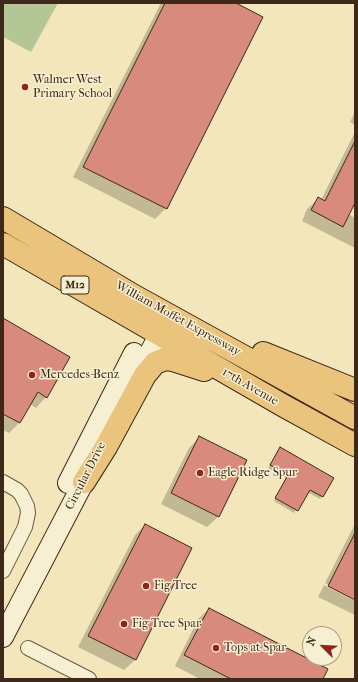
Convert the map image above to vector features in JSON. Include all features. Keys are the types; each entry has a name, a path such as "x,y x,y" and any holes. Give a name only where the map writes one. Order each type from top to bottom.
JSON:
{"main road":[{"name":"William Moffet Expressway","path":"3,218 158,321"},
{"name":"William Moffet Expressway","path":"3,244 158,321 228,347 355,418"},
{"name":"17th Avenue","path":"158,321 232,376 355,445"},
{"path":"228,347 239,344 249,347 355,390"},
{"path":"84,482 106,447 145,375 155,363 165,359 173,360 212,373 232,376"}],"street":[{"name":"Circular Drive","path":"3,638 84,482 158,321"},
{"name":"Circular Drive","path":"3,612 158,321"},
{"path":"3,482 21,494 28,514 25,527 3,571"},
{"path":"28,648 90,679"}],"green space":[{"path":"3,3 58,3 31,52 3,37"}],"building":[{"path":"165,3 236,3 263,17 167,209 83,167"},
{"path":"355,141 355,203 343,227 311,210 318,197 325,201"},
{"name":"Mercedes-Benz","path":"3,318 70,357 47,398 38,392 20,423 3,414"},
{"path":"199,436 247,460 219,517 171,493"},
{"path":"280,447 334,478 323,497 310,490 298,511 275,498 288,475 270,465"},
{"path":"145,524 192,548 136,660 88,636"},
{"path":"355,533 355,600 328,586"},
{"path":"209,608 302,656 302,666 322,666 328,669 323,679 231,679 184,655"}],"place":[{"name":"Walmer West Primary School","path":"25,87"},
{"name":"Mercedes-Benz","path":"32,375"},
{"name":"Eagle Ridge Spur","path":"200,473"},
{"name":"Fig Tree","path":"146,586"},
{"name":"Fig Tree Spar","path":"124,624"},
{"name":"Tops at Spar","path":"216,648"}]}
